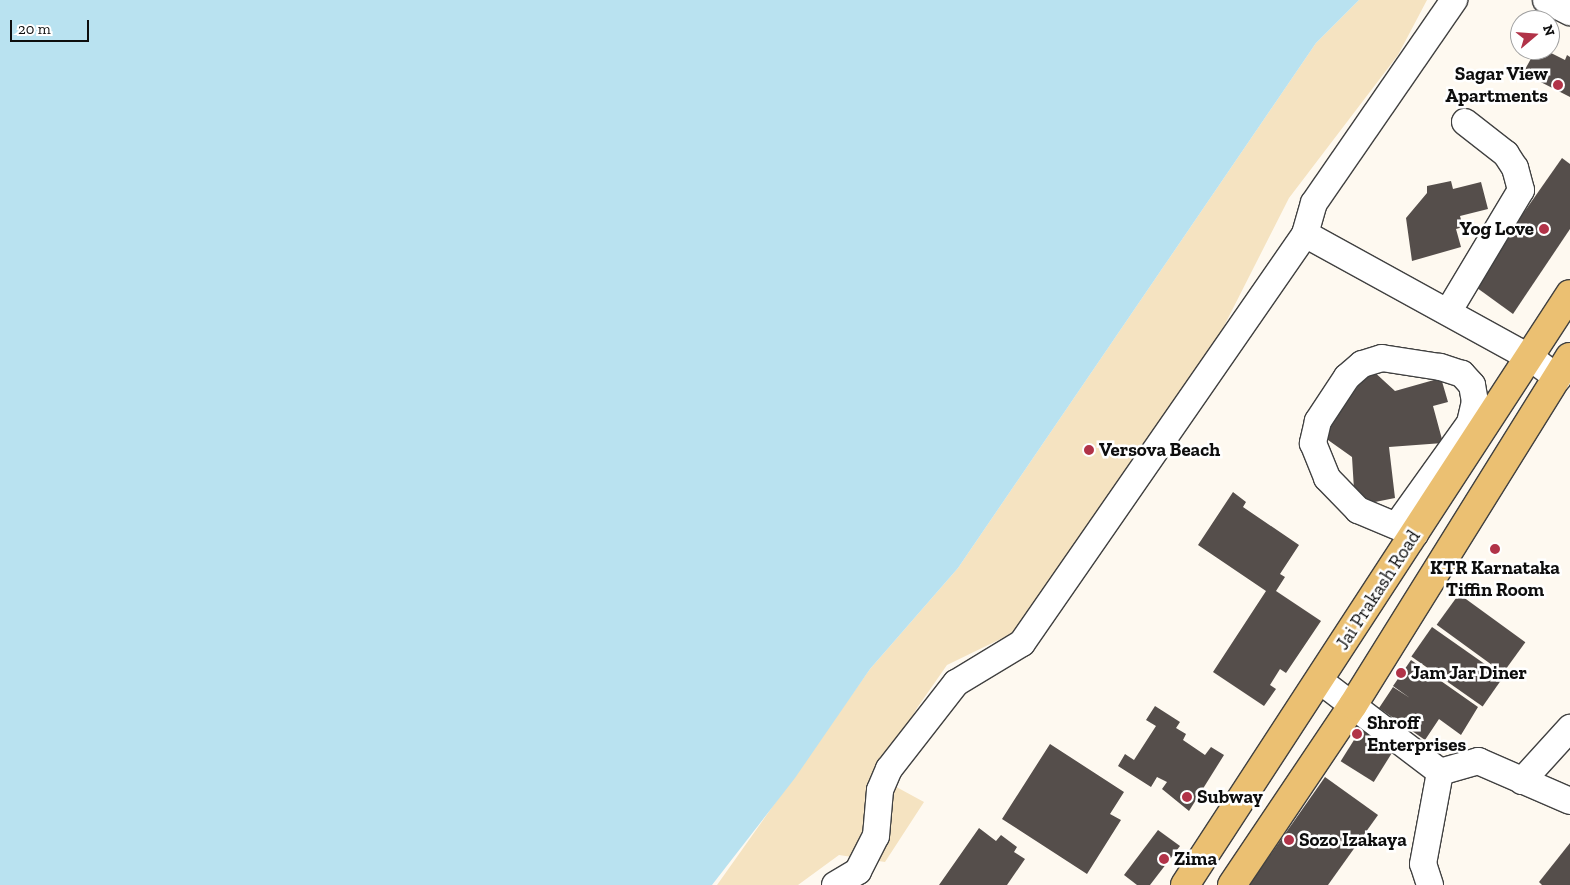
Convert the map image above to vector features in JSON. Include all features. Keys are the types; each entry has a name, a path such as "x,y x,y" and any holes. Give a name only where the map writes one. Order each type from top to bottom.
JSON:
{"main road":[{"name":"Jai Prakash Road","path":"1185,885 1319,680 1406,530 1531,358 1570,294"},
{"path":"1232,885 1353,705 1564,368"}],"street":[{"path":"835,885 858,871 876,836 880,790 888,769 956,683 1022,643 1305,234 1314,203 1454,0"},
{"path":"1448,312 1521,190 1516,168 1506,154 1465,122"},
{"path":"1305,234 1531,358 1564,368"},
{"path":"1382,358 1462,374 1472,386 1475,402 1470,423 1406,530 1358,510 1327,478 1313,443 1318,421 1347,377 1362,364 1382,358"},
{"path":"1319,680 1440,772"},
{"path":"1522,781 1570,728"},
{"path":"1440,772 1478,761 1570,801"},
{"path":"1430,885 1423,864 1440,772"}],"sand":[{"name":"Versova Beach","path":"1359,0 1427,0 1398,55 1289,198 1221,332 1019,630 947,665 917,708 878,777 924,802 885,862 839,855 798,885 717,885 870,669 958,568 1316,43"}],"water":[{"path":"0,0 1359,0 1316,43 958,568 870,669 795,778 712,885 0,885"}],"building":[{"name":"Sagar View Apartments","path":"1567,55 1570,57 1570,97 1523,73 1530,60 1560,60 1560,58 1565,60"},
{"path":"1562,158 1570,164 1570,229 1513,314 1473,285"},
{"path":"1451,181 1453,189 1481,182 1488,209 1460,216 1463,227 1456,229 1461,247 1412,261 1406,218 1427,193 1427,186"},
{"path":"1371,369 1395,391 1441,378 1448,402 1433,406 1443,443 1389,447 1395,498 1355,506 1352,457 1321,435"},
{"path":"1233,492 1246,502 1243,507 1299,545 1280,574 1285,577 1276,591 1321,621 1286,673 1280,669 1270,685 1276,689 1264,706 1213,672 1266,591 1198,545"},
{"path":"1459,594 1525,642 1503,673 1437,625"},
{"path":"1432,627 1503,677 1483,706 1411,656"},
{"path":"1411,660 1478,707 1461,735 1439,719 1425,740 1379,708 1393,687 1410,698 1393,686"},
{"path":"1155,706 1180,722 1176,728 1186,734 1183,740 1205,755 1211,747 1224,755 1189,811 1162,789 1167,782 1157,777 1151,787 1118,766 1125,754 1134,760 1156,726 1146,720"},
{"path":"1364,724 1397,745 1374,782 1341,761"},
{"path":"1050,744 1124,792 1110,814 1121,820 1087,874 1002,819"},
{"path":"1325,777 1378,815 1328,885 1249,885"},
{"path":"979,828 996,841 1001,835 1017,847 1014,852 1025,859 1007,885 939,885"},
{"path":"1158,830 1180,846 1150,885 1137,885 1124,875"},
{"path":"1570,843 1570,885 1542,885 1539,882"}],"place":[{"name":"Sagar View Apartments","path":"1558,85"},
{"name":"Yog Love","path":"1544,229"},
{"name":"Versova Beach","path":"1089,450"},
{"name":"KTR Karnataka Tiffin Room","path":"1495,549"},
{"name":"Jam Jar Diner","path":"1401,673"},
{"name":"Shroff Enterprises","path":"1357,734"},
{"name":"Subway","path":"1187,797"},
{"name":"Sozo Izakaya","path":"1289,840"},
{"name":"Zima","path":"1164,859"}]}
